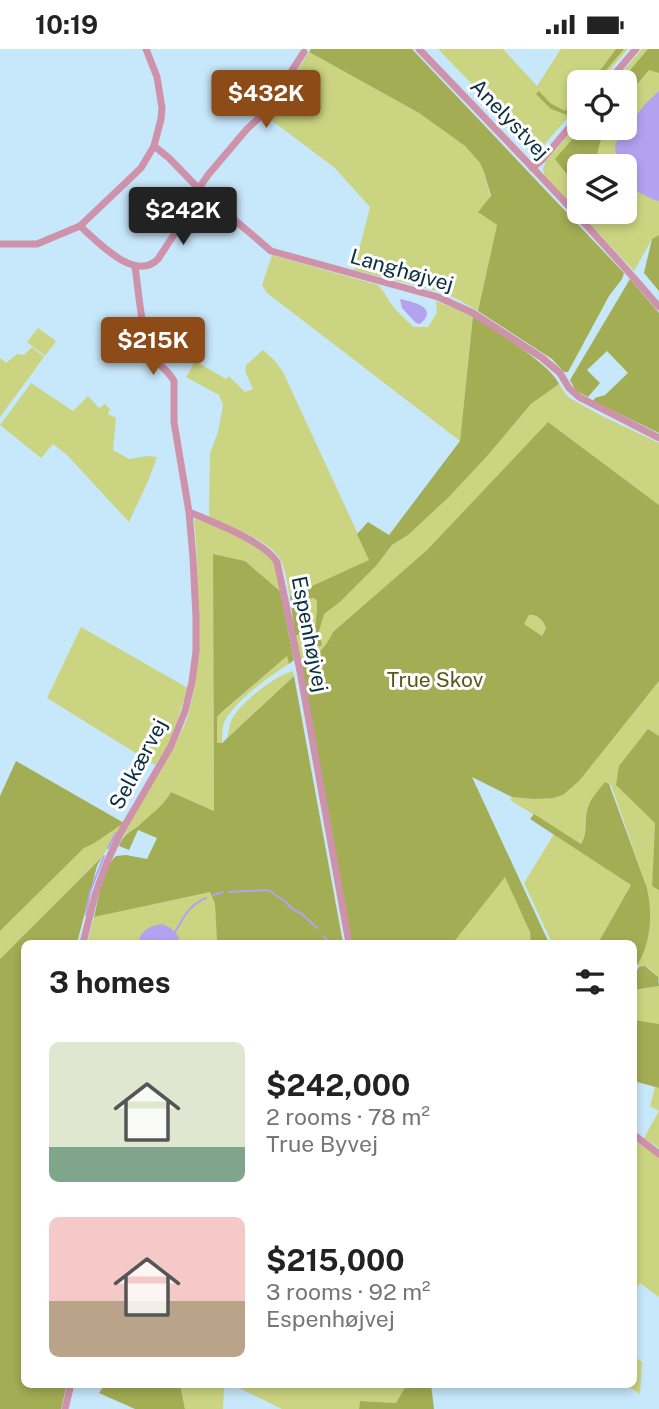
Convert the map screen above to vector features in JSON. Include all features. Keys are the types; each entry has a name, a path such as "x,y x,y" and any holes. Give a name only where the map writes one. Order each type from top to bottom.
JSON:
{"street":[{"path":"0,244 37,244 80,226 141,169 154,145 162,108 159,85 146,49"},
{"name":"Anelystvej","path":"419,49 533,168 659,307"},
{"path":"618,70 636,49"},
{"path":"80,226 122,261 135,266 153,265 208,175 265,112 304,52"},
{"path":"533,168 567,130"},
{"name":"Langhøjvej","path":"154,145 200,190 271,251 459,305 541,357 560,373 569,389 579,397 659,438"},
{"path":"135,266 148,346 174,381 174,422 189,512"},
{"name":"Selkærvej","path":"84,940 107,862 121,832 171,746 190,692 196,617 189,512"},
{"name":"Espenhøjvej","path":"189,512 257,544 277,562 299,666 348,940"},
{"path":"637,1137 659,1154"},
{"path":"65,1409 70,1388"}],"green space":[{"path":"311,49 412,49 567,213 567,224 578,224 624,273 568,372 564,372 552,359 478,311 497,225 478,212 491,196 480,163 465,146 419,113 309,52"},
{"path":"438,49 503,49 537,86 561,49 628,49 610,70 567,70 567,119 534,156 501,122 501,114"},
{"path":"616,49 624,49 606,70 600,70"},
{"path":"642,49 659,49 659,235 652,239 634,271 590,224 637,224 637,154 567,154 567,200 544,175 546,161 567,136 567,140 637,140 637,70 624,70"},
{"path":"648,49 659,49 659,73 649,70 637,84 637,70 630,70"},
{"path":"309,52 419,113 465,146 480,163 497,225 478,311 446,293 354,270 370,207 335,168 267,117"},
{"path":"539,91 550,103 565,111 567,108 567,115 551,109 536,94"},
{"path":"572,140 602,140 597,154 567,154 567,174 555,159"},
{"path":"659,235 659,291 644,273 652,239"},
{"path":"272,255 378,285 394,308 414,327 428,327 437,313 436,301 473,316 460,441 267,293 262,285"},
{"path":"630,279 659,313 659,433 593,401 605,395 628,373 607,351 587,370 600,383 588,397 576,391 570,380"},
{"path":"473,316 534,357 559,384 531,404 449,497 408,535 392,545 376,566 324,614 319,631 322,646 318,646 316,641 317,601 314,598 309,599 306,604 314,620 303,633 295,636 290,596 369,560 357,534 368,522 389,535 460,441"},
{"path":"38,328 56,341 45,356 27,342"},
{"path":"32,347 44,357 0,417 0,358 6,363 17,354 24,355"},
{"path":"263,350 283,372 370,560 290,596 284,567 275,552 248,534 209,517 210,453 218,432 223,405 218,393 186,377 195,361 226,379 229,376 245,392 253,389 245,371 246,365"},
{"path":"31,383 73,411 88,396 99,408 105,404 110,409 108,414 116,418 113,450 129,459 157,457 129,522 67,455 53,444 41,458 0,425"},
{"path":"559,384 568,397 659,443 659,505 548,422 427,550 333,632 320,651 302,666 295,636 303,633 312,614 306,604 309,599 314,598 317,601 315,635 322,646 319,631 323,614 340,602 376,566 392,545 408,535 449,497 531,404"},
{"name":"True Skov","path":"548,422 659,505 659,681 580,780 563,795 533,799 512,797 472,777 548,940 531,940 530,932 505,877 455,940 351,940 302,666 320,651 333,632 427,550","holes":["529,615 535,615 545,625 542,636 524,624"]},
{"path":"194,519 233,534 269,555 280,591 245,561 213,554 214,811 171,792 142,823 121,838 175,745 187,719 194,690 198,653"},
{"path":"213,554 245,561 280,591 294,660 289,664 287,656 217,717 217,743 222,743 294,676 342,940 217,940 215,904 210,892 94,917 101,885 111,862 116,856 126,855 147,859 157,838 138,830 129,850 119,846 122,840 156,810 171,792 214,811"},
{"path":"529,615 544,622 546,627 542,636 523,624"},
{"path":"81,627 188,688 169,744 155,765 47,698"},
{"path":"288,655 289,664 251,691 233,709 223,726 222,743 217,744 217,717"},
{"path":"293,671 294,676 227,738 231,721 241,707 268,684"},
{"path":"659,681 659,736 648,729 655,823 652,886 659,890 659,981 652,971 645,966 639,967 638,964 648,927 647,888 611,785 605,783 590,803 581,844 510,800 512,797 533,799 580,780"},
{"path":"648,729 659,736 659,890 652,886 655,823 616,785 619,766"},
{"path":"16,761 124,823 84,848 0,931 0,796"},
{"path":"605,782 609,784 647,888 649,931 637,966 637,940 600,940 631,885 530,819 534,814 581,844 588,807"},
{"path":"124,823 102,857 0,959 0,931 84,848"},
{"path":"554,834 631,885 600,940 551,940 524,883"},
{"path":"102,857 97,866 78,940 21,940 21,1388 66,1388 61,1409 0,1409 0,959"},
{"path":"505,876 531,932 531,940 455,940"},
{"path":"210,892 215,904 217,940 88,940 94,917"},
{"path":"645,966 658,977 659,986 637,990 639,967"},
{"path":"659,986 659,1024 637,1020 637,990"},
{"path":"637,1020 659,1024 659,1088 637,1082"},
{"path":"655,1087 659,1088 659,1111 650,1106"},
{"path":"659,1111 659,1148 644,1138"},
{"path":"637,1142 659,1157 659,1297 640,1283 637,1288"},
{"path":"637,1358 642,1362 640,1394 630,1388 637,1388"},
{"path":"102,1388 181,1388 185,1409 135,1409 99,1393"},
{"path":"181,1388 225,1388 223,1409 185,1409"},
{"path":"239,1388 405,1388 396,1403 360,1401 359,1409 282,1409"},
{"path":"405,1388 431,1388 434,1409 359,1409 360,1401 396,1403"}],"shaded area":[{"path":"659,91 659,201 637,191 637,154 616,154 615,144 618,140 637,140 637,115"},
{"path":"400,299 426,309 425,318 420,324 402,308"},
{"path":"162,924 176,933 179,940 139,940 146,929"}],"waterway":[{"path":"108,848 116,833"},
{"path":"86,915 90,892 104,856"},
{"path":"229,892 268,890 317,928"},
{"path":"213,895 223,892"},
{"path":"175,932 191,908 206,898"},
{"path":"324,937 327,940"}]}
